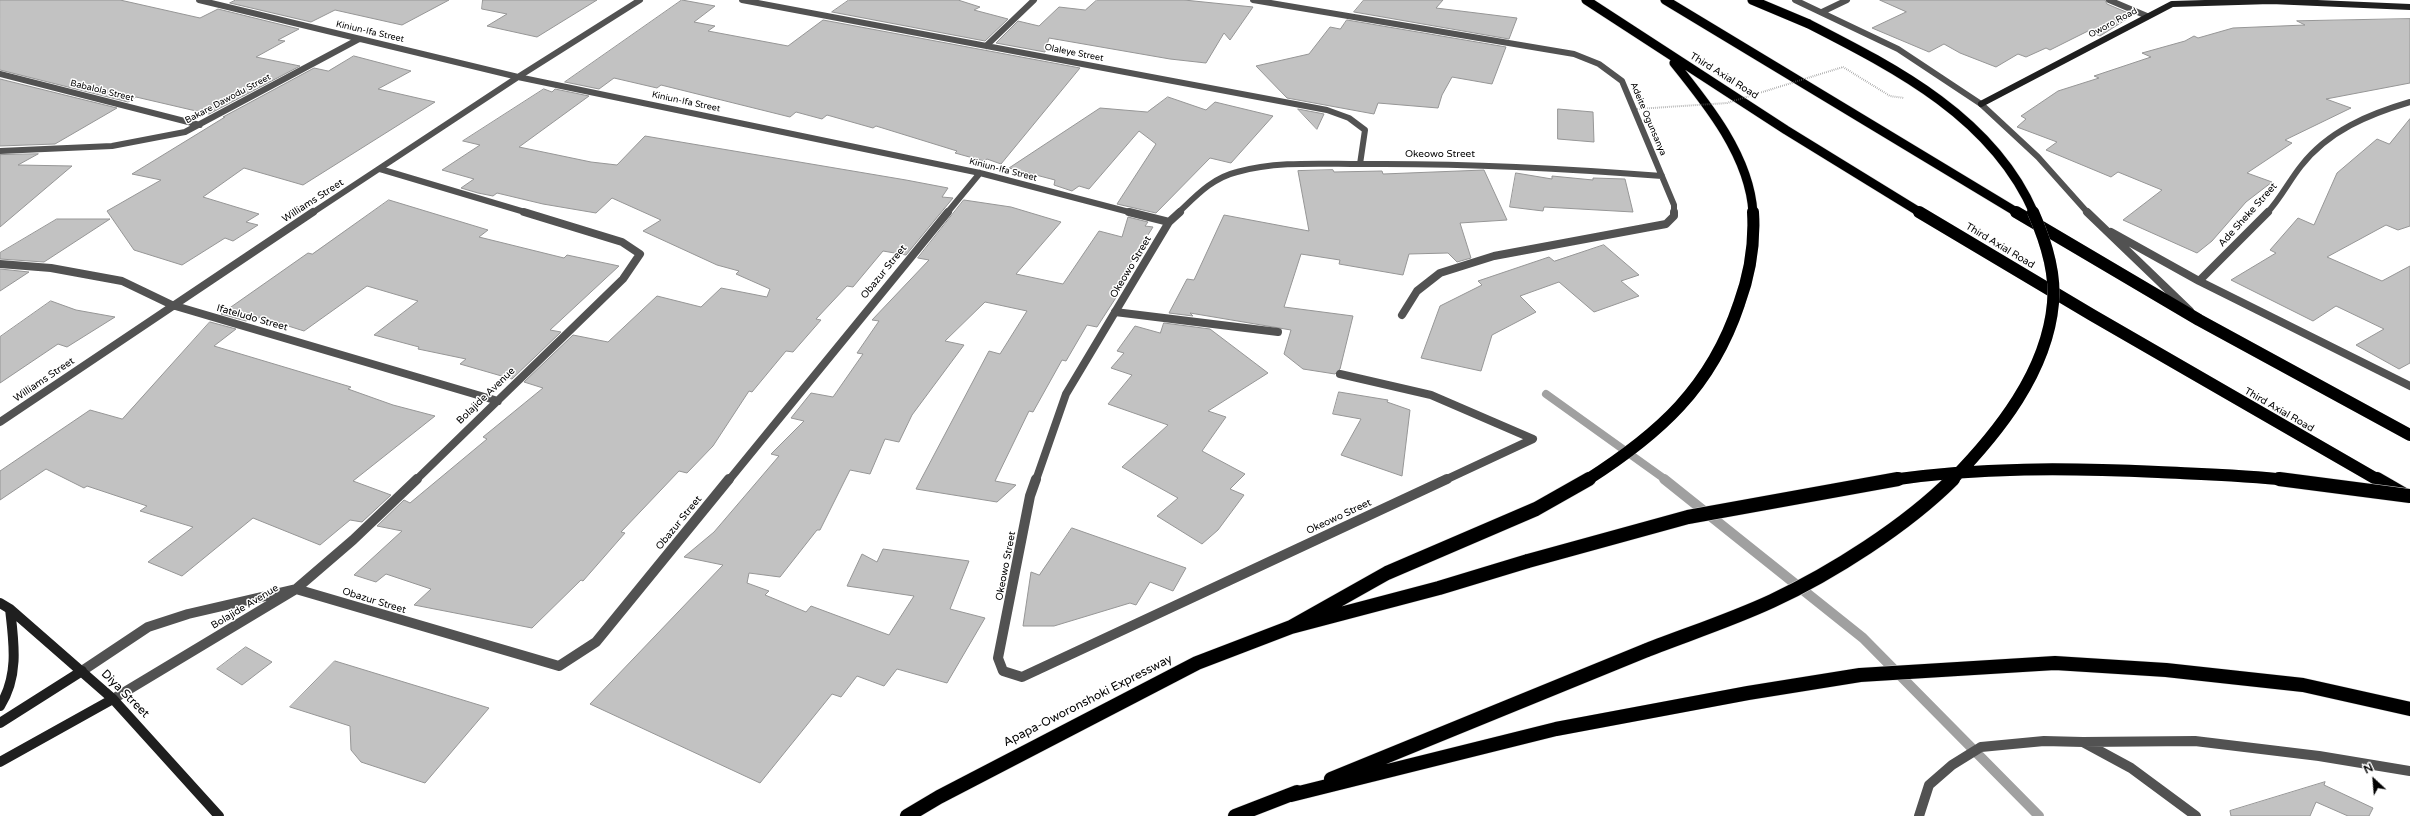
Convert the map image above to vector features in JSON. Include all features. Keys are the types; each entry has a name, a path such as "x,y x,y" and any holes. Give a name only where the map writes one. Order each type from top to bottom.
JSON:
{"highway":[{"name":"Third Axial Road","path":"1586,0 1663,52 2119,331 2410,497"},
{"path":"1665,0 1886,135 2199,320 2410,435"},
{"path":"1235,816 1291,795 1646,650 1774,600 1865,547 1926,503 1981,447 2018,400 2044,350 2053,303 2049,258 2033,210 2013,173 1983,137 1951,108 1887,65 1809,24 1752,0"},
{"path":"1291,627 1399,567 1537,508 1587,479 1668,418 1699,385 1727,337 1743,295 1753,259 1754,220 1750,189 1739,155 1708,107 1682,72 1663,52"},
{"path":"1291,627 1439,588 1528,561 1688,517 1863,484 1940,473 2089,469 2174,472 2251,476 2343,486 2410,497"},
{"name":"Apapa-Oworonshoki Expressway","path":"907,816 939,797 1197,663 1291,627"},
{"path":"1291,795 1556,729 1748,693 1860,675 1952,668 2055,663 2166,670 2303,685 2410,709"}],"street":[{"name":"Kiniun-Ifa Street","path":"199,0 518,77 980,173 1169,222"},
{"name":"Williams Street","path":"0,422 172,305 518,77 640,0"},
{"name":"Olaleye Street","path":"742,0 1327,110 1349,118 1364,130 1360,164"},
{"path":"986,46 1034,0"},
{"name":"Adeite Ogunsanya","path":"1253,0 1574,54 1599,64 1622,81 1674,204 1674,216 1666,224 1494,256 1440,273 1417,291 1402,316"},
{"path":"1795,0 1898,49 1981,104 2038,157 2100,226 2199,320"},
{"path":"1822,12 1847,0"},
{"path":"2109,0 2147,16"},
{"name":"Oworo Road","path":"1981,104 2147,16 2170,2 2271,1 2410,7"},
{"name":"Bakare Dawodu Street","path":"0,151 134,144 185,132 359,39"},
{"name":"Babalola Street","path":"0,74 200,125"},
{"name":"Ade Sheke Street","path":"2199,281 2280,197 2303,162 2334,134 2381,110 2410,102"},
{"name":"Okeowo Street","path":"1340,374 1432,395 1533,439 1022,677 1003,671 998,658 1030,496 1066,394 1169,222 1207,185 1236,172 1277,165 1444,163 1518,165 1662,176"},
{"name":"Bolajide Avenue","path":"114,699 296,589 353,540 498,401 623,279 640,254 622,242 596,233 380,169"},
{"name":"Obazur Street","path":"296,589 558,666 596,642 980,173"},
{"path":"2100,226 2199,281 2410,386"},
{"name":"Ifateludo Street","path":"0,264 51,268 122,281 172,305 498,401"},
{"path":"1115,312 1278,332"},
{"path":"0,723 148,627 188,614 296,589"},
{"name":"Diya Street","path":"0,603 10,609 114,699 218,816"},
{"path":"0,706 5,700 15,664 10,609"},
{"path":"0,762 114,699"},
{"path":"1919,816 1929,785 1952,765 1981,747 2044,741 2195,741 2319,756 2410,771"},
{"path":"2083,742 2131,768 2196,816"}],"path":[{"path":"1638,109 1727,103 1843,67 1890,96"}],"building":[{"path":"0,0 120,0 200,18 218,9 299,29 278,40 285,41 256,57 300,66 209,114 136,97 128,102 0,70"},
{"path":"236,0 449,0 402,25 335,10 311,22 230,3"},
{"path":"483,0 597,0 537,37 487,26 507,14 482,9"},
{"path":"682,0 715,6 694,22 715,26 708,31 788,46 823,20 1080,68 1001,164 987,159 984,161 955,153 957,151 876,126 873,128 827,115 822,119 796,112 790,117 661,85 657,88 614,78 599,89 565,82"},
{"path":"849,0 958,0 980,7 974,10 1008,19 985,41 832,12"},
{"path":"1097,0 1184,0 1253,7 1230,40 1224,33 1206,63 1170,59 1049,38 1045,52 996,43 1018,21 1039,26 1059,7 1085,10"},
{"path":"1364,0 1443,0 1436,8 1517,18 1509,39 1354,12"},
{"path":"1880,0 2105,0 2107,4 2133,15 2100,36 2088,31 2050,50 2046,48 2026,57 2018,54 1996,67 1960,53 1944,44 1929,52 1872,28 1906,12"},
{"path":"2410,19 2410,83 2326,99 2351,108 2285,140 2292,143 2247,173 2272,182 2246,202 2212,241 2197,253 2123,220 2162,190 2118,172 2111,177 2046,150 2057,142 2017,127 2026,119 2021,116 2058,91 2099,78 2094,76 2151,57 2142,53 2185,41 2194,36 2198,38 2233,28 2305,25 2297,21"},
{"path":"1347,20 1506,47 1492,84 1452,77 1442,95 1438,108 1378,103 1374,114 1287,98 1256,66 1309,54 1330,27 1340,29"},
{"path":"354,56 411,71 378,89 435,102 303,185 244,168 203,197 259,214 246,222 258,225 233,241 225,238 182,265 134,250 107,211 161,180 132,174 225,117 223,117 314,68 328,71"},
{"path":"0,79 117,108 55,144 0,146"},
{"path":"544,89 552,92 555,89 589,96 519,147 591,162 617,165 645,136 948,188 942,197 953,198 906,255 883,251 853,287 847,286 816,319 821,320 793,352 786,351 752,392 749,391 713,446 687,473 679,471 621,532 625,533 583,581 581,580 532,628 414,605 431,589 386,574 376,582 354,575 402,531 377,526 404,500 410,503 487,439 483,437 543,388 524,382 573,335 608,342 657,296 701,307 721,288 767,297 770,289 736,274 739,271 717,265 643,231 661,220 612,198 596,213 543,204 497,193 493,196 478,193 461,188 474,179 442,170 480,145 463,141"},
{"path":"1168,97 1206,110 1215,102 1273,116 1231,163 1210,158 1156,213 1117,204 1156,144 1139,131 1089,189 1079,186 1072,191 1054,185 1055,180 1009,168 1100,108 1147,112"},
{"path":"1298,109 1324,114 1317,129"},
{"path":"1558,109 1593,112 1594,142 1558,139"},
{"path":"2410,119 2410,226 2398,230 2386,225 2327,257 2382,281 2410,266 2410,363 2399,369 2356,345 2384,329 2336,306 2313,321 2231,280 2276,253 2270,250 2298,218 2314,225 2337,173 2377,139 2389,144"},
{"path":"38,154 18,165 72,166 0,227 0,155"},
{"path":"1333,170 1334,172 1382,171 1383,174 1484,170 1507,220 1460,223 1471,258 1457,262 1448,253 1409,254 1403,275 1339,264 1340,260 1301,254 1284,307 1353,316 1340,369 1335,374 1303,369 1284,354 1291,330 1190,313 1193,316 1169,313 1187,279 1194,280 1224,215 1309,231 1298,171"},
{"path":"1516,173 1552,179 1552,176 1593,180 1593,178 1625,179 1633,212 1544,207 1543,211 1510,207"},
{"path":"389,200 488,230 479,237 564,258 567,255 619,266 550,330 561,332 512,379 460,364 466,359 418,349 419,347 374,335 418,301 367,286 304,331 260,317 257,319 252,318 246,321 221,314 308,253 312,254"},
{"path":"964,200 1011,207 1061,222 1016,274 1063,284 1099,231 1122,237 1128,217 1148,222 1145,226 1153,227 1110,295 1117,296 1097,327 1087,325 1066,361 1062,360 1033,412 1029,411 995,481 1016,485 997,502 916,489 989,351 1000,354 1027,311 985,302 945,341 964,345 912,415 899,442 885,439 870,474 850,470 820,530 817,530 780,577 749,573 747,583 769,591 765,595 806,612 811,606 889,635 914,596 847,586 862,554 877,562 883,549 969,561 950,609 985,618 947,683 897,669 884,686 857,676 841,697 832,694 760,783 590,704 723,565 684,557 714,532 779,456 771,454 804,421 791,418 811,393 833,397 863,354 857,353 879,321 872,320 929,260 918,258"},
{"path":"57,219 110,219 44,262 0,259 0,253"},
{"path":"1604,245 1639,275 1621,281 1639,296 1594,312 1559,282 1520,296 1536,312 1492,335 1481,371 1421,358 1440,306 1482,285 1478,281 1549,257 1554,261"},
{"path":"0,269 29,272 0,291"},
{"path":"51,301 76,310 115,317 67,347 58,344 0,383 0,337"},
{"path":"210,322 236,329 214,346 351,387 348,389 393,405 435,416 353,481 391,495 362,522 350,520 320,545 253,518 182,576 148,562 193,527 140,511 147,506 87,486 84,488 46,469 0,500 0,471 90,410 122,419"},
{"path":"1164,323 1210,329 1268,373 1208,411 1226,417 1202,451 1245,474 1230,489 1244,495 1218,530 1202,544 1157,516 1178,498 1122,467 1168,425 1108,404 1132,375 1111,368 1124,353 1117,351 1135,326 1160,333"},
{"path":"1339,392 1388,400 1387,402 1410,410 1402,476 1341,455 1361,419 1333,414"},
{"path":"1072,528 1186,568 1173,591 1150,582 1136,605 1130,603 1054,626 1023,626 1031,572 1039,575"},
{"path":"246,647 272,662 242,685 217,669"},
{"path":"335,661 489,708 425,783 361,762 351,750 350,726 290,707"},
{"path":"2325,782 2324,785 2373,808 2369,816 2348,816 2316,802 2310,816 2231,816 2230,811"}],"waterway":[{"path":"1546,394 1666,480"},
{"path":"1664,479 1863,638 2039,816"}]}
